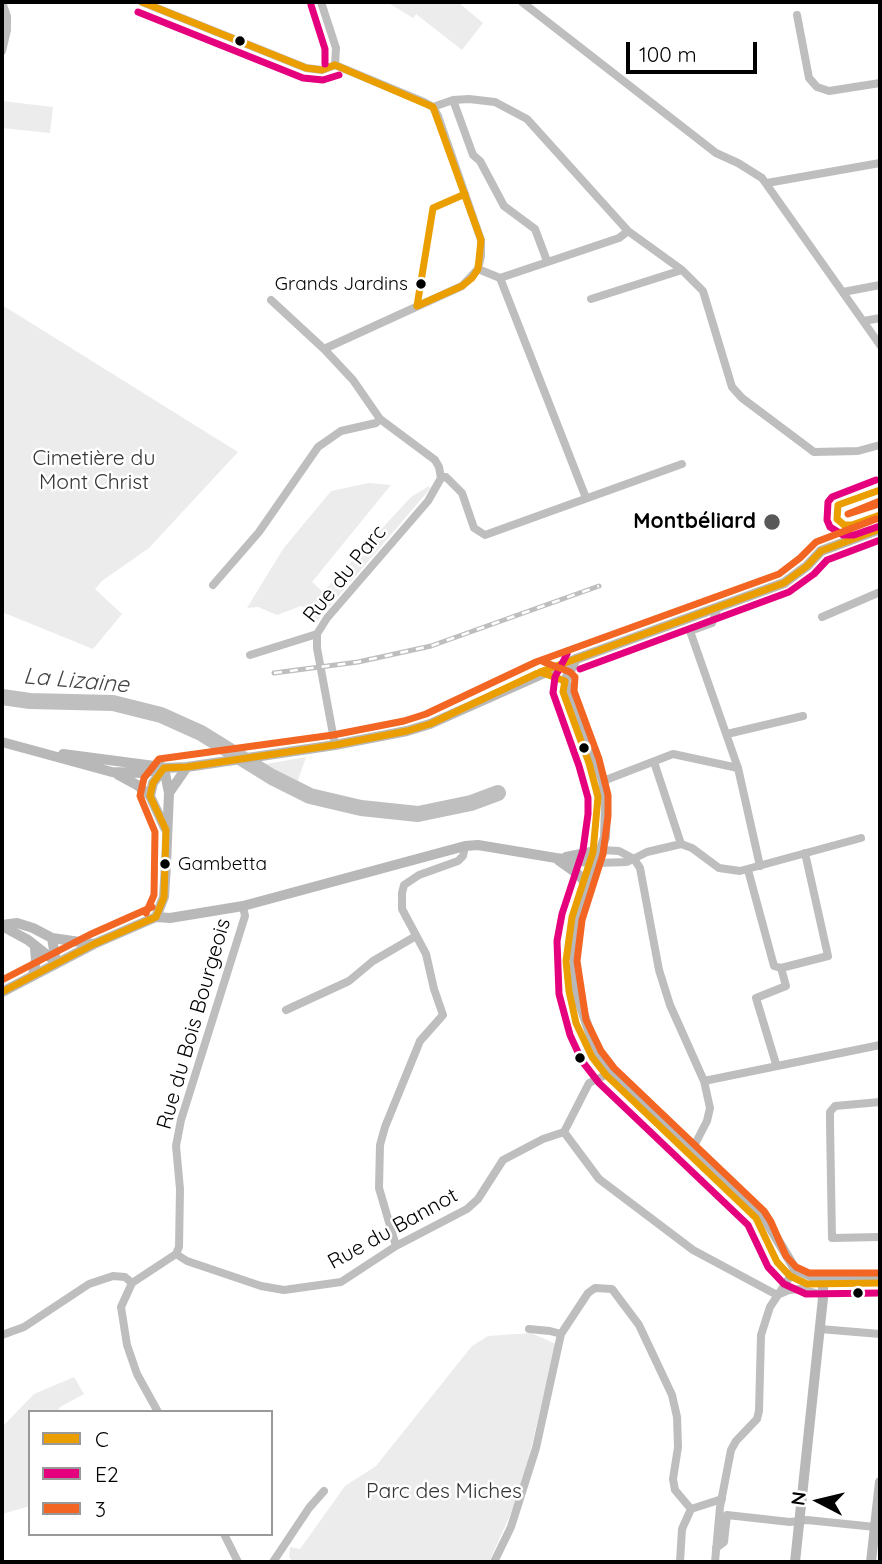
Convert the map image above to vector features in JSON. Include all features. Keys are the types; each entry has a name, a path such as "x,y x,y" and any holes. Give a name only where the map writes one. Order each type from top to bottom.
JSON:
{"main road":[{"path":"112,772 143,773 335,745 430,724 540,673 784,583 821,551 880,529"},
{"path":"576,659 565,681 603,781 606,825 575,935 574,977 583,1021 594,1048 612,1072 762,1214 795,1269 806,1275 823,1277 880,1277"},
{"path":"540,673 565,681"},
{"path":"2,742 112,772 138,785 150,796 166,830"},
{"path":"38,751 144,763 164,768"},
{"path":"169,793 187,767"},
{"path":"2,992 56,962 148,923 156,917 164,897 169,793 164,768"},
{"path":"150,796 153,783 164,768"},
{"path":"156,917 170,918 243,906 465,846 495,847 597,863"},
{"path":"556,858 601,850"},
{"path":"556,858 589,886"},
{"path":"2,925 17,923 52,938 94,944"},
{"path":"2,925 28,940 56,962"},
{"path":"52,938 56,962"},
{"path":"33,975 35,948"},
{"path":"795,1562 823,1277"},
{"path":"871,1562 880,1482"}],"street":[{"path":"2,2 7,16 2,51"},
{"path":"142,2 306,68 322,70 335,65 424,102 433,107 438,116 481,240 478,269 462,286 324,349"},
{"path":"321,2 336,48 335,65"},
{"path":"522,2 716,153 750,169 767,183 880,345"},
{"path":"797,15 809,78 817,87 829,91 880,83"},
{"path":"433,107 453,100 495,102 527,119 628,231 682,270 703,291 732,387 743,398 814,452 858,451 880,445"},
{"path":"453,100 473,155 480,161 504,206 535,229 547,261"},
{"path":"767,183 880,163"},
{"path":"478,269 500,278 619,238 628,231"},
{"path":"591,299 682,270"},
{"path":"500,278 586,498"},
{"path":"843,292 880,285"},
{"path":"271,300 354,380 380,419 435,460 441,478 446,477 462,493 474,528 485,535 682,464"},
{"path":"863,321 880,318"},
{"path":"212,585 259,532 318,447 341,431 376,423 380,419"},
{"name":"Rue du Parc","path":"335,745 317,648 317,634 334,609 428,501 441,478"},
{"path":"822,617 880,592"},
{"path":"718,607 712,623 690,631 738,768 760,866"},
{"path":"250,655 317,634"},
{"path":"727,734 803,716"},
{"path":"603,781 673,754 738,768"},
{"path":"654,762 681,844"},
{"path":"597,863 621,863 647,852 681,844 692,848 719,868 748,870 861,838"},
{"path":"396,1246 379,1188 380,1145 420,1041 443,1015 426,954 402,909 402,893 404,885 419,875 458,861 463,856 465,846"},
{"path":"601,850 619,851 634,859 640,868 659,971 670,1005 704,1081 710,1108 707,1121 692,1147"},
{"path":"748,870 774,966 781,968 828,956 805,853"},
{"name":"Rue du Bois Bourgeois","path":"176,1254 181,1238 176,1146 181,1120 245,916 243,906"},
{"path":"286,1010 349,981 373,961 416,936"},
{"path":"776,1064 756,998 786,986 781,968"},
{"path":"704,1081 776,1064 880,1045"},
{"path":"612,1072 593,1079 564,1132 599,1179 693,1250 777,1295"},
{"path":"880,1101 835,1106 830,1112 832,1238 880,1237"},
{"name":"Rue du Bannot","path":"176,1254 187,1261 261,1286 284,1290 341,1282 396,1246 467,1209 478,1199 503,1160 543,1139 564,1132"},
{"path":"157,1410 137,1374 122,1325 121,1307 132,1283 176,1254"},
{"path":"715,1562 731,1450 757,1419 761,1335 777,1295 795,1269"},
{"path":"2,1335 24,1327 89,1284 113,1276 125,1277 132,1283"},
{"path":"494,1562 511,1527 536,1448 561,1334 588,1293 595,1288 612,1289 639,1325 671,1395 677,1417 678,1447 673,1479 679,1498 691,1509"},
{"path":"777,1295 801,1289 823,1294"},
{"path":"528,1329 561,1334"},
{"path":"820,1329 880,1334"},
{"path":"273,1562 309,1508 324,1491"},
{"path":"680,1562 682,1529 691,1509 722,1499"},
{"path":"716,1548 724,1542 727,1515 875,1527"},
{"path":"225,1536 238,1562"}],"green space":[{"path":"387,2 458,2 483,23 462,50 416,14 413,18"},
{"path":"2,101 53,107 50,133 2,128"},
{"name":"Cimetière du Mont Christ","path":"2,305 238,452 149,548 102,581 95,589 122,614 93,649 2,612"},
{"path":"369,483 391,485 312,582 323,592 411,497 429,486 430,489 318,620 311,615 310,610 301,606 277,615 258,607 247,608 283,549 331,491"},
{"path":"306,757 297,783 266,764"},
{"name":"Parc des Miches","path":"531,1333 556,1344 528,1461 514,1506 489,1562 293,1562 289,1557 290,1547 300,1549 345,1486 376,1466 472,1346 488,1336"},
{"path":"74,1377 84,1394 59,1410 28,1410 28,1507 2,1514 2,1427 34,1394"}],"waterway":[{"name":"La Lizaine","path":"2,697 30,701 113,703 161,715 201,733 272,777 310,796 361,808 418,814 471,803 498,793"}],"railway":[{"path":"274,673 358,662 431,646 599,586"}],"transit line":[{"name":"C","path":"142,2 306,68 322,70 335,65"},
{"name":"E2","path":"311,5 325,49 325,64"},
{"name":"E2","path":"138,12 303,78 323,80 339,75"},
{"name":"C","path":"335,65 433,107 481,240 478,269 472,278 462,286 417,306"},
{"name":"C","path":"417,306 433,208 465,194"},
{"name":"E2","path":"876,480 832,497 828,502 827,520 830,527 843,535 854,535 880,526"},
{"name":"C","path":"880,490 838,505 837,519 844,525 852,525 880,515"},
{"name":"3","path":"876,505 848,514 880,501"},
{"name":"3","path":"146,913 154,895 155,832 140,796 144,778 159,759 333,735 426,714 536,662 779,574 816,542 876,519"},
{"name":"C","path":"156,917 164,897 166,830 150,796 153,783 164,768 335,745 430,724 540,672 784,583 807,566 821,551 880,529"},
{"name":"E2","path":"580,669 789,592 814,574 827,560 880,540"},
{"name":"E2","path":"567,654 555,677 553,693 579,766 588,798 588,814 583,850 562,914 557,941 559,994 570,1035 582,1061 599,1083 748,1225 768,1267 784,1284 806,1294 880,1293"},
{"name":"3","path":"544,662 570,672 575,677 574,691 599,759 608,795 603,854 582,920 577,961 586,1020 601,1051 614,1068 764,1211 786,1256 796,1267 809,1273 880,1273"},
{"name":"C","path":"540,672 565,681 563,692 589,763 598,797 593,852 572,917 566,961 576,1023 592,1057 606,1075 756,1218 777,1262 790,1276 807,1284 880,1283"},
{"name":"3","path":"2,980 89,935 152,907"},
{"name":"C","path":"2,992 94,944 156,917"}],"place":[{"name":"Grands Jardins","path":"421,284"},
{"name":"Montbéliard","path":"772,522"},
{"name":"Gambetta","path":"165,864"}]}
